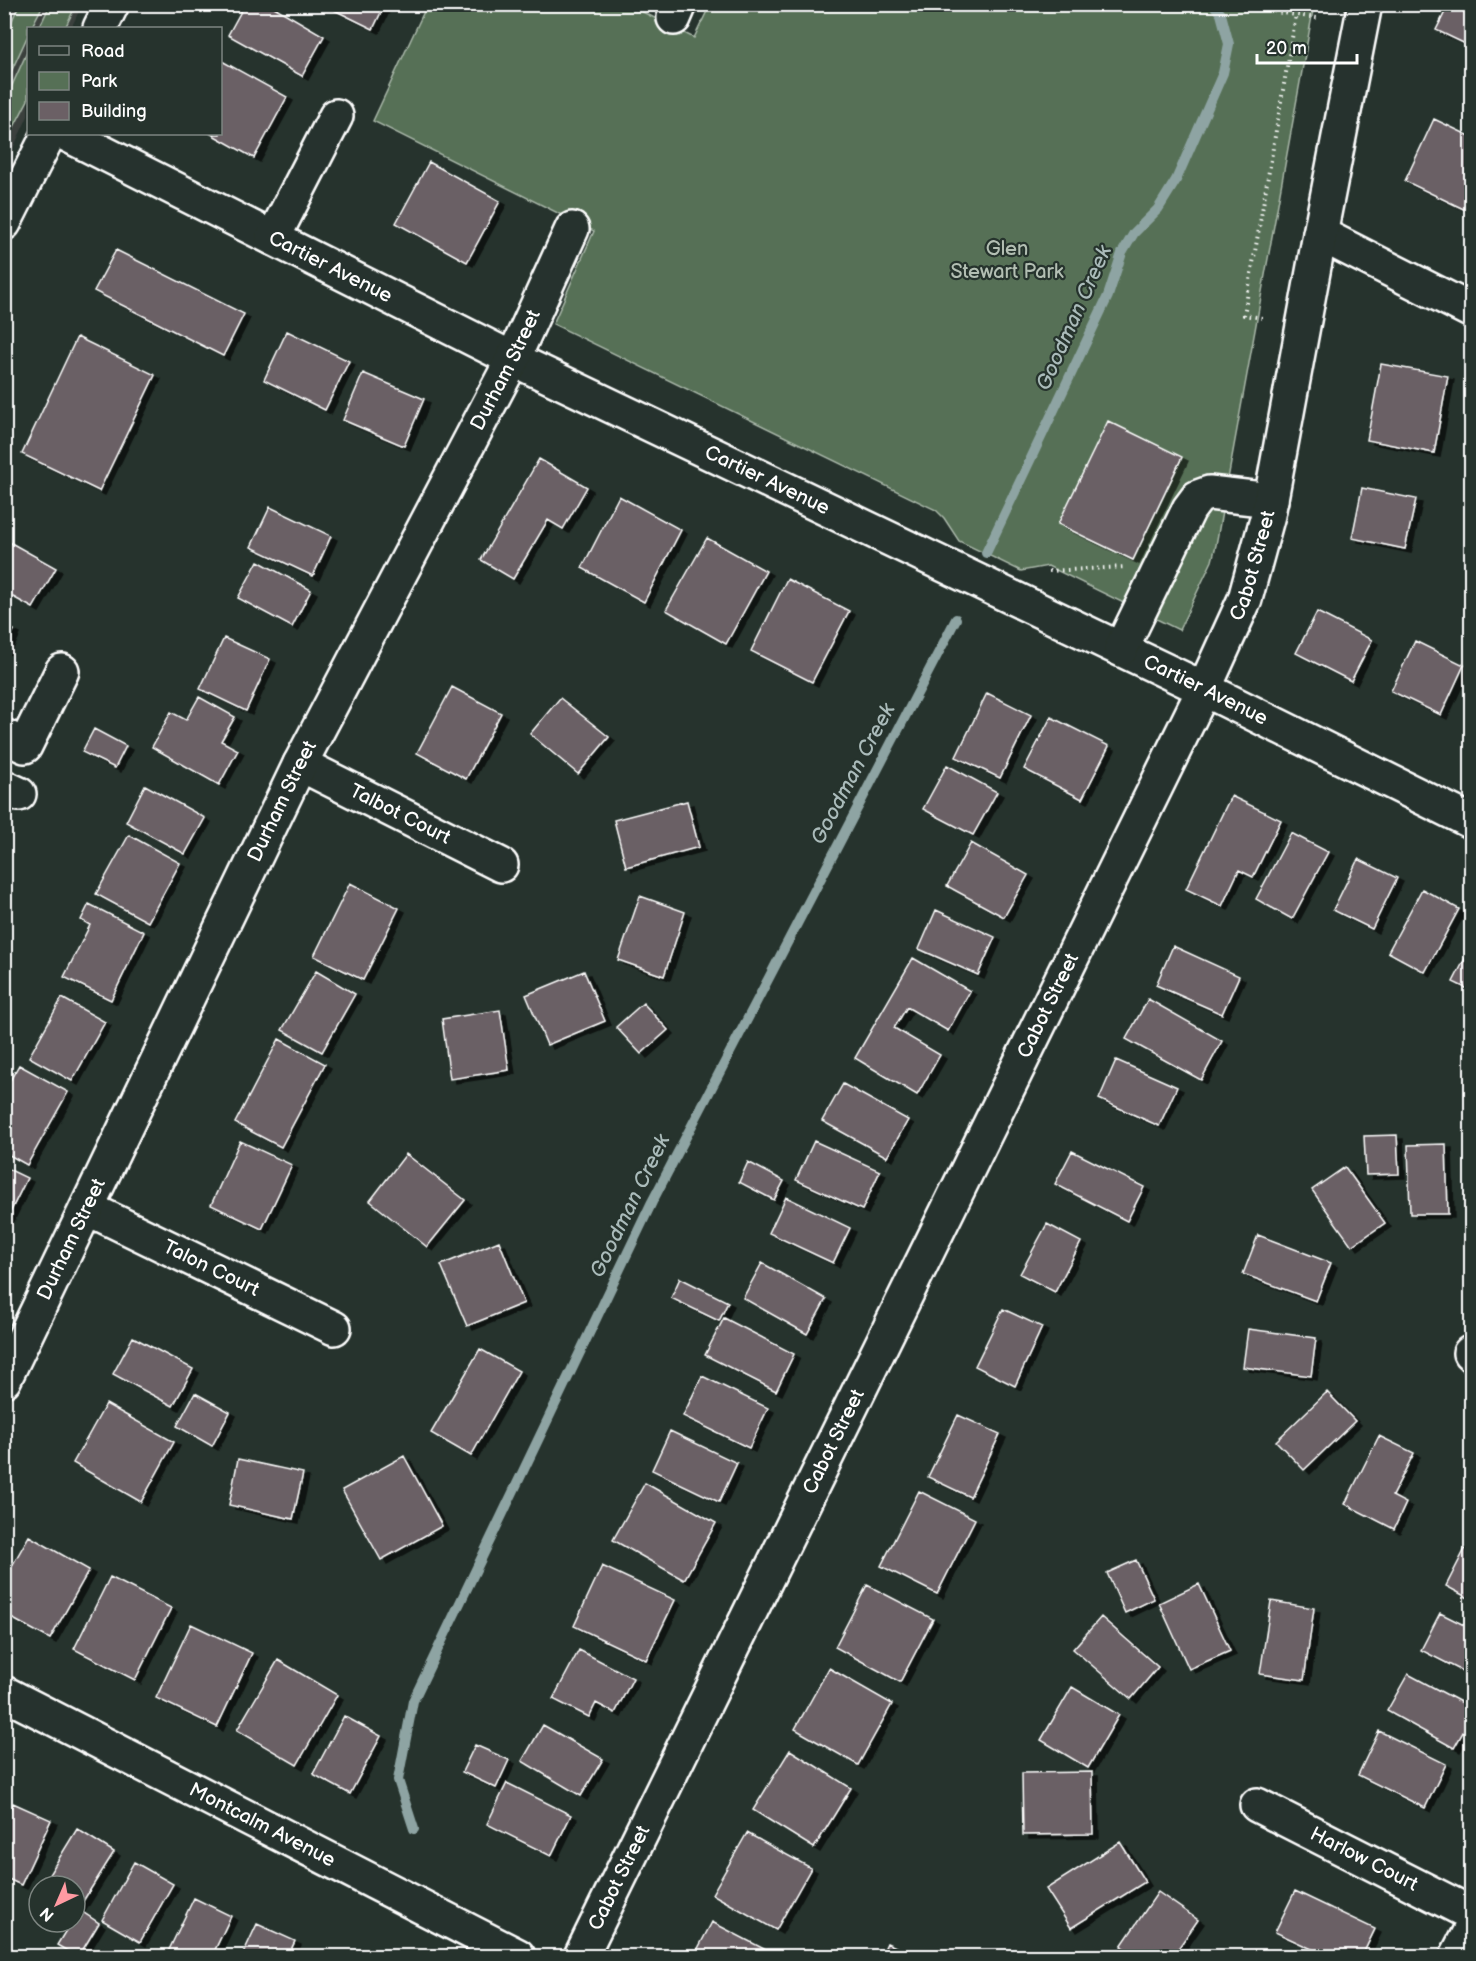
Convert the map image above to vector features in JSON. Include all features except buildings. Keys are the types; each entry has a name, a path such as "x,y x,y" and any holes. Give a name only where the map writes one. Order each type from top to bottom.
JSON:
{"street":[{"path":"100,27 112,4"},
{"name":"Cabot Street","path":"581,1956 1204,689 1245,598 1271,500 1365,4"},
{"path":"273,238 336,116"},
{"path":"4,222 48,135"},
{"name":"Cartier Avenue","path":"68,135 513,359 1204,689 1472,822"},
{"name":"Durham Street","path":"4,1380 300,764 513,359 572,229"},
{"path":"1320,234 1472,311"},
{"path":"1121,649 1189,509 1198,497 1209,493 1271,500"},
{"path":"4,736 25,746 62,671"},
{"name":"Talbot Court","path":"300,764 501,865"},
{"name":"Talon Court","path":"87,1208 334,1328"},
{"name":"Montcalm Avenue","path":"4,1693 518,1956"},
{"name":"Harlow Court","path":"1257,1804 1472,1914"},
{"path":"1457,1956 1472,1927"}],"path":[{"path":"1264,4 1276,12 1317,18"},
{"path":"1262,318 1244,315 1296,15"},
{"path":"1049,571 1127,567"}],"shaded area":[{"path":"5,5 82,5 71,27 27,27 27,118 5,166"}],"green space":[{"path":"19,5 43,5 32,27 27,27 27,37 5,85 5,36"},
{"path":"50,5 76,5 65,27 39,27"},
{"name":"Glen Stewart Park","path":"427,5 629,5 694,38 710,5 1314,5 1216,545 1212,561 1179,630 1048,566 1021,571 959,541 936,510 553,324 594,231 373,121"},
{"path":"27,52 27,102 5,144 5,101"}],"waterway":[{"name":"Goodman Creek","path":"986,553 1108,296 1122,253 1134,233 1158,209 1176,180 1223,73 1229,44 1221,14 1213,4"},
{"name":"Goodman Creek","path":"414,1829 398,1780 413,1701 652,1202 956,619"}]}
